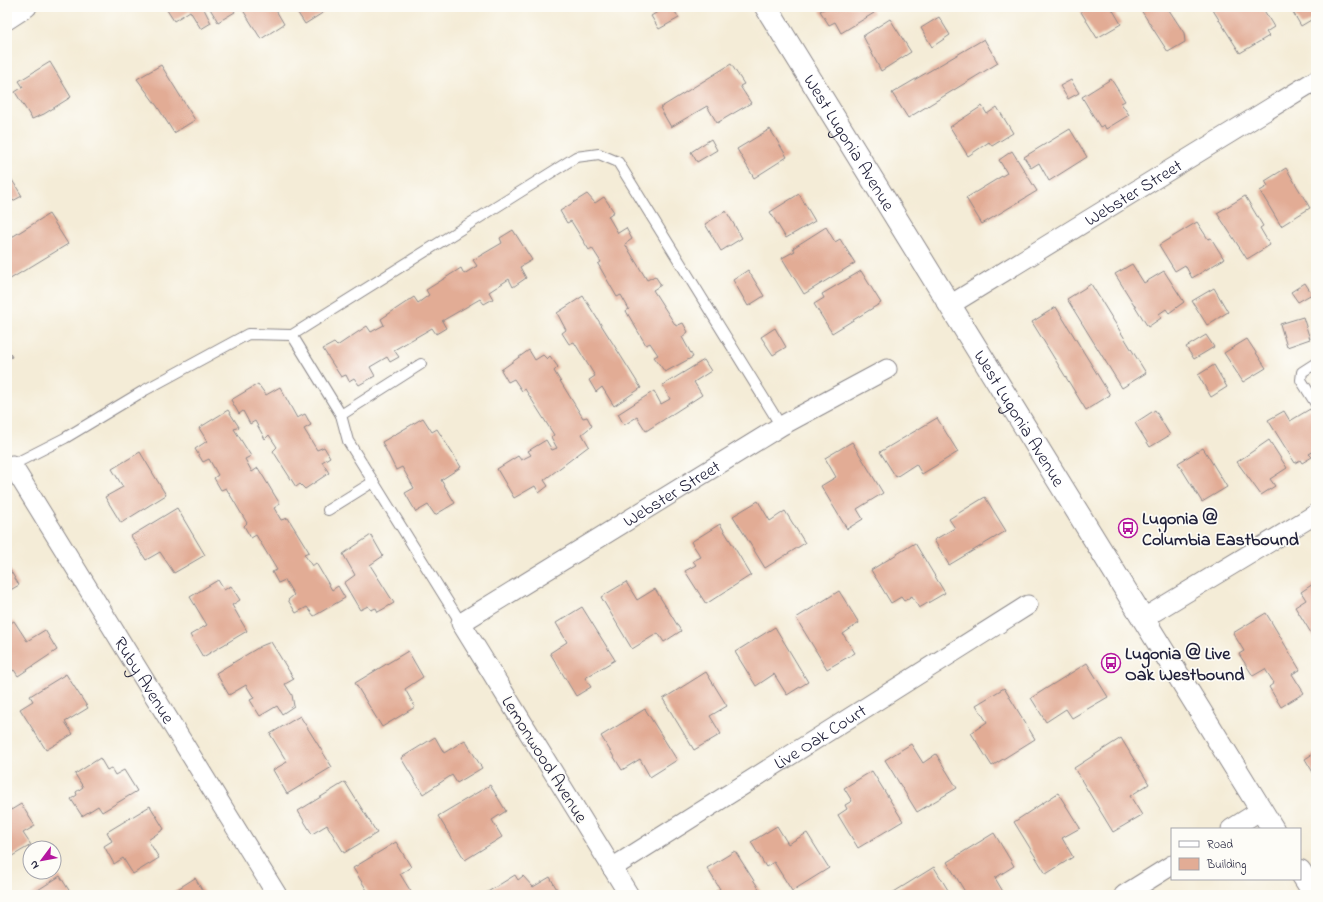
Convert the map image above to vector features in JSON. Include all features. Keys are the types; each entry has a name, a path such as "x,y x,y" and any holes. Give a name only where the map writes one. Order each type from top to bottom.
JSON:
{"main road":[{"name":"West Lugonia Avenue","path":"766,7 1272,828"},
{"path":"1301,873 1315,895"}],"street":[{"path":"7,20 27,7"},
{"name":"Webster Street","path":"950,305 1316,80"},
{"name":"Webster Street","path":"460,623 781,426 887,369"},
{"name":"Ruby Avenue","path":"10,467 277,895"},
{"path":"1144,618 1316,514"},
{"name":"Live Oak Court","path":"612,868 1028,605"},
{"name":"Lemonwood Avenue","path":"460,623 629,895"},
{"path":"1233,828 1261,810"},
{"path":"1124,895 1171,866"}],"lane":[{"path":"10,467 65,438 145,390 248,334 292,335 576,157 599,154 618,162 781,426"},
{"path":"292,335 341,415 348,441 460,623"},
{"path":"1316,363 1302,372 1301,380 1316,404"},
{"path":"341,415 421,364"},
{"path":"328,510 373,482"}],"building":[{"path":"165,7 203,7 211,23 201,29 190,11 174,21"},
{"path":"209,7 232,7 235,12 218,22"},
{"path":"241,7 274,7 284,24 261,39"},
{"path":"294,7 321,7 324,12 305,24"},
{"path":"666,7 672,7 679,18 659,29 651,16"},
{"path":"828,7 871,7 874,13 841,33 835,22 829,25 820,11"},
{"path":"1078,7 1111,7 1121,24 1097,38"},
{"path":"1139,7 1167,7 1184,33 1185,42 1168,52"},
{"path":"1211,7 1262,7 1274,27 1266,32 1269,36 1240,53"},
{"path":"1290,7 1316,7 1316,17 1301,26"},
{"path":"939,17 950,35 932,47 921,28"},
{"path":"890,19 911,52 881,71 863,36"},
{"path":"984,39 998,63 908,118 892,93"},
{"path":"50,62 71,97 44,114 32,119 15,92 23,87 19,81"},
{"path":"731,64 744,84 740,86 751,103 717,123 707,106 671,127 660,108"},
{"path":"161,65 195,120 174,133 157,106 137,79"},
{"path":"1111,79 1125,101 1121,103 1129,115 1106,129 1104,125 1100,127 1082,97"},
{"path":"1071,80 1079,93 1068,99 1060,86"},
{"path":"982,106 987,114 997,107 1013,133 992,146 989,142 968,156 950,127"},
{"path":"770,129 787,157 754,178 737,149"},
{"path":"1070,129 1087,157 1049,181 1039,163 1031,168 1024,157"},
{"path":"711,139 717,150 697,162 691,152"},
{"path":"1012,151 1037,191 982,224 966,198 1007,173 999,160"},
{"path":"1286,168 1310,208 1281,226 1260,191 1268,186 1265,181"},
{"path":"7,172 22,196 7,204"},
{"path":"587,194 595,203 604,197 614,212 608,216 618,233 626,228 632,239 625,244 647,280 655,276 661,285 653,290 676,326 683,323 688,332 682,337 693,357 665,372 654,357 658,355 650,343 646,345 626,311 629,309 621,295 617,297 598,264 601,262 592,248 589,250 571,221 567,223 560,211"},
{"path":"799,194 815,221 786,238 770,212"},
{"path":"1245,196 1263,226 1260,228 1270,245 1247,259 1217,213"},
{"path":"726,211 742,238 721,251 705,224"},
{"path":"49,214 68,244 7,281 7,240"},
{"path":"1197,222 1208,239 1211,238 1224,259 1192,278 1185,265 1175,271 1159,245"},
{"path":"826,227 835,242 840,239 855,263 804,294 782,258 795,251 793,248"},
{"path":"513,230 532,260 520,267 526,278 513,287 509,279 489,292 493,299 484,304 480,299 442,321 446,328 436,334 432,328 394,350 399,357 390,362 387,357 370,367 375,376 359,385 354,378 349,381 346,375 341,377 323,349 334,343 337,346 367,326 371,332 384,325 381,319 414,297 418,303 429,295 426,290 461,268 464,274 477,266 473,260 502,243 500,238"},
{"path":"1132,264 1144,283 1164,271 1184,302 1169,313 1166,309 1159,314 1161,318 1148,327 1115,274"},
{"path":"748,270 764,296 748,306 733,280"},
{"path":"861,271 881,303 832,333 814,304 824,298 822,294"},
{"path":"1305,283 1312,294 1298,302 1291,292"},
{"path":"1091,284 1146,373 1122,388 1067,299"},
{"path":"1214,288 1228,312 1207,325 1192,301"},
{"path":"583,296 641,388 614,406 602,387 596,392 589,380 595,376 574,342 569,344 562,333 566,330 557,313"},
{"path":"1056,307 1110,395 1086,410 1032,322"},
{"path":"1303,317 1310,339 1287,347 1280,324"},
{"path":"775,328 786,347 773,355 761,337"},
{"path":"1206,335 1214,347 1194,359 1186,347"},
{"path":"1247,339 1266,368 1243,382 1224,353"},
{"path":"7,348 12,357 7,360"},
{"path":"529,350 535,360 543,355 547,359 550,356 558,367 554,371 583,418 587,417 592,426 582,434 589,446 544,480 548,486 539,493 535,486 514,498 497,469 518,456 521,460 531,455 528,451 546,440 552,450 557,448 551,437 554,435 525,389 522,391 514,379 508,382 501,370"},
{"path":"704,360 711,371 694,382 702,395 646,431 637,417 624,425 618,414 654,391 661,404 670,399 663,385"},
{"path":"1214,365 1227,387 1211,397 1198,375"},
{"path":"258,384 266,395 280,387 297,418 305,414 311,425 304,429 317,450 324,447 330,457 322,462 329,473 305,489 300,484 296,487 273,451 277,447 269,435 265,439 255,421 250,424 243,411 239,414 231,400"},
{"path":"1310,409 1316,418 1316,450 1309,454 1312,457 1302,463 1300,460 1295,463 1268,420 1284,411 1290,421"},
{"path":"228,410 239,427 234,429 251,456 245,459 252,472 258,468 280,504 274,508 281,520 288,518 309,552 304,554 312,566 316,563 332,590 338,586 345,598 314,616 307,607 296,613 288,600 294,595 285,580 278,583 272,572 277,570 256,535 251,538 244,526 247,523 226,488 221,490 214,478 218,475 209,459 203,462 195,449 207,441 199,428"},
{"path":"1155,410 1170,435 1150,447 1135,423"},
{"path":"423,418 432,432 437,429 461,467 441,480 455,503 435,515 428,505 416,512 405,493 414,488 402,467 396,470 382,442"},
{"path":"937,418 958,452 922,474 916,464 896,477 880,452"},
{"path":"1269,440 1287,468 1270,479 1275,486 1261,495 1237,462"},
{"path":"852,442 883,493 857,509 863,519 847,529 821,486 836,477 825,458"},
{"path":"1203,448 1227,487 1202,502 1178,463"},
{"path":"140,452 166,495 121,523 105,497 123,487 112,469"},
{"path":"985,497 1006,531 949,565 934,540 955,528 949,519"},
{"path":"758,501 770,521 785,511 805,543 765,568 733,516"},
{"path":"177,508 205,555 174,573 160,552 146,560 131,536"},
{"path":"720,524 751,575 706,604 685,571 696,565 693,561 701,557 691,542"},
{"path":"371,535 383,556 370,565 394,603 378,612 376,608 371,610 368,606 360,610 344,583 355,575 343,554"},
{"path":"915,543 945,593 919,608 912,596 904,601 901,597 891,603 871,570"},
{"path":"7,565 19,585 7,592"},
{"path":"218,580 224,590 231,586 240,600 232,605 247,631 203,657 190,635 207,625 190,597"},
{"path":"626,582 637,600 655,589 681,631 664,642 658,633 632,649 601,597"},
{"path":"1316,582 1316,641 1295,607 1306,600 1301,592"},
{"path":"839,591 859,623 843,634 855,653 827,669 796,618"},
{"path":"582,607 615,660 585,678 591,687 576,696 550,653 567,642 556,623"},
{"path":"1266,613 1300,670 1292,674 1304,693 1281,707 1269,687 1274,683 1265,669 1253,676 1239,654 1244,651 1233,633"},
{"path":"14,621 27,641 45,630 57,650 18,676 14,670 7,674 7,625"},
{"path":"775,627 808,682 787,695 774,674 756,686 735,652"},
{"path":"271,642 294,679 285,684 292,695 294,706 282,714 277,706 260,716 250,700 254,698 246,685 229,695 216,673 261,646"},
{"path":"408,651 423,677 405,689 415,707 382,727 355,683"},
{"path":"1087,663 1108,697 1072,718 1066,709 1046,722 1031,698"},
{"path":"706,672 727,706 710,716 721,734 694,750 663,699"},
{"path":"66,674 88,708 65,722 73,734 46,750 20,709 33,701 30,696"},
{"path":"1004,688 1035,739 992,766 971,733 987,722 976,705"},
{"path":"645,709 677,760 650,777 640,759 622,770 601,736"},
{"path":"300,716 332,767 287,794 273,770 287,762 270,734"},
{"path":"435,737 444,753 465,740 482,768 457,783 452,775 423,794 401,758"},
{"path":"1121,738 1149,784 1130,796 1142,815 1113,832 1074,768"},
{"path":"911,744 923,763 936,754 957,788 917,812 885,760"},
{"path":"1316,752 1316,773 1314,774 1305,759"},
{"path":"100,758 107,770 111,768 115,775 124,770 137,791 102,812 98,806 82,816 71,799 77,795 76,792 83,787 75,774"},
{"path":"872,771 903,821 858,848 838,815 847,809 845,805 852,801 844,788"},
{"path":"345,782 377,833 344,853 327,825 312,834 298,811"},
{"path":"490,785 506,811 492,820 502,837 465,860 438,816"},
{"path":"1058,793 1080,828 1062,838 1073,857 1046,874 1014,822"},
{"path":"21,804 35,826 23,833 28,840 22,840 22,850 7,859 7,805 11,810"},
{"path":"150,806 164,829 148,840 159,858 133,874 123,858 114,864 104,846 112,841 107,832"},
{"path":"777,826 788,844 807,833 829,868 792,891 774,862 766,867 751,842"},
{"path":"994,833 1014,866 995,878 1005,895 967,895 947,862"},
{"path":"396,842 411,867 400,874 413,895 370,895 353,868"},
{"path":"735,851 763,895 709,895 720,889 707,868"},
{"path":"934,867 951,895 889,895"},
{"path":"515,875 518,880 523,876 533,887 550,877 560,895 487,895 486,893"},
{"path":"195,878 205,895 168,895"},
{"path":"62,879 72,895 30,895 54,880"}],"place":[{"name":"Lugonia @ Columbia Eastbound","path":"1128,528"},
{"name":"Lugonia @ Live Oak Westbound","path":"1111,663"}]}
